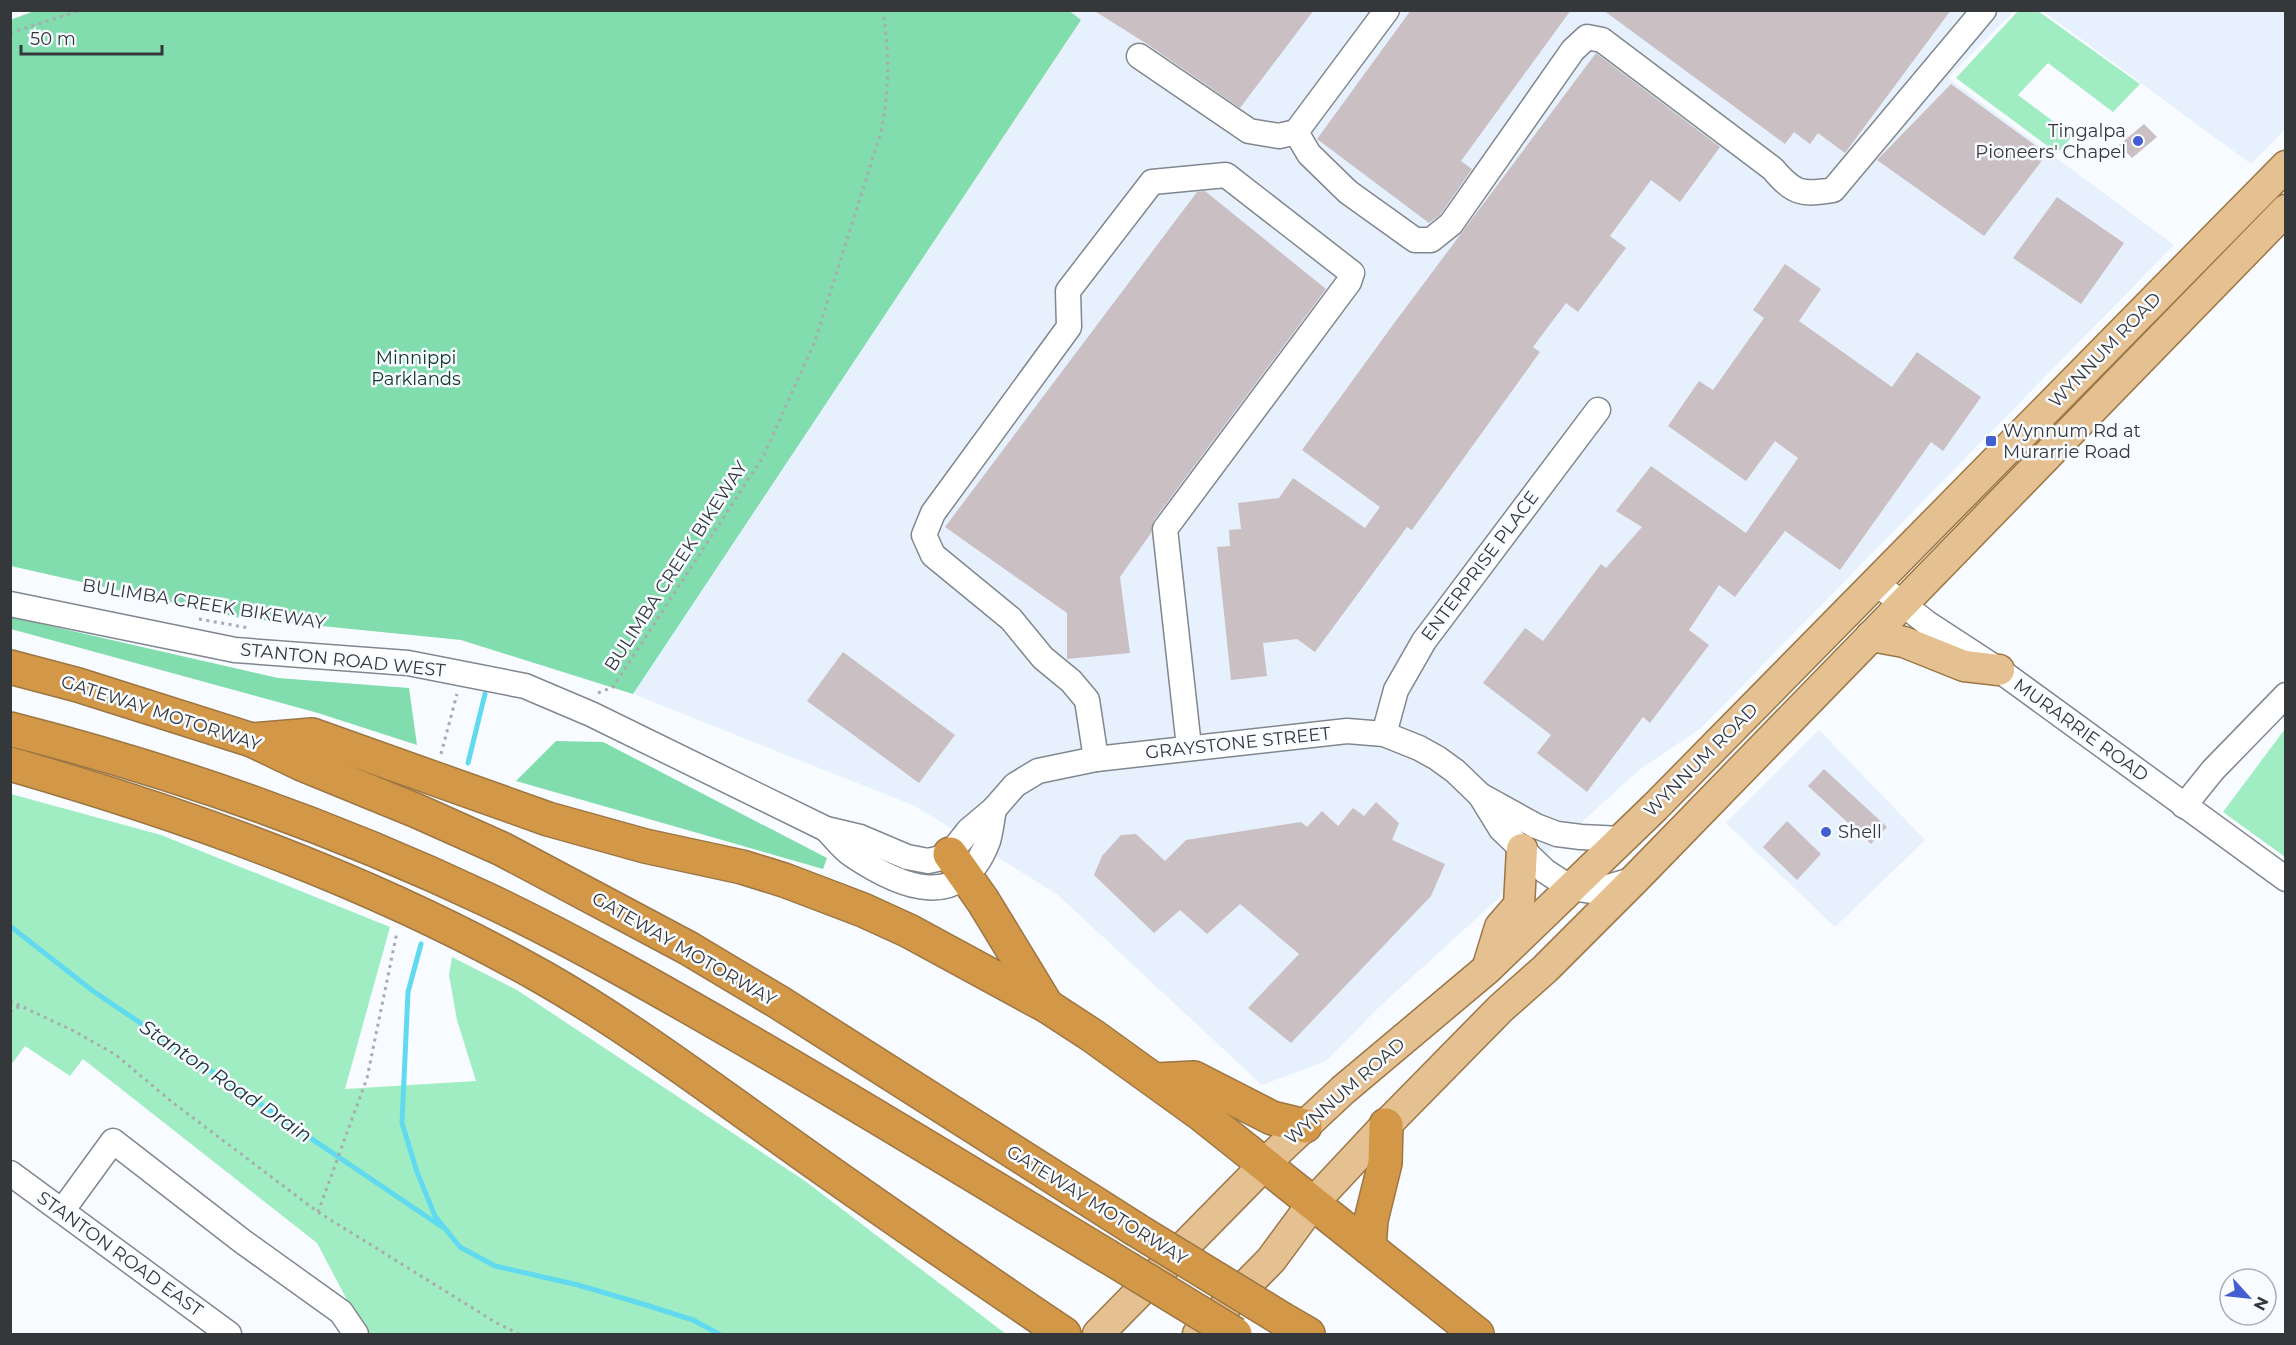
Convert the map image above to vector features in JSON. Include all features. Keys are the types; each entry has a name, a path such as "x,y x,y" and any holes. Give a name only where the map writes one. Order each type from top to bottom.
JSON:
{"highway":[{"name":"GATEWAY MOTORWAY","path":"10,667 78,685 252,740 302,764 502,849 678,942 780,1003 1134,1229 1295,1327"},
{"name":"GATEWAY MOTORWAY","path":"10,729 163,772 285,814 489,900 594,954 693,1009 883,1119 1235,1335"},
{"path":"252,740 312,735 549,819 645,846 742,867 784,880 863,910 909,932 1047,1006 1155,1080 1202,1114 1477,1335"},
{"path":"10,764 120,796 329,873 506,957 591,1006 641,1039 1032,1324 1064,1335"},
{"path":"958,865 1047,1006"},
{"path":"1155,1080 1194,1078 1272,1118 1305,1126"},
{"path":"1369,1248 1371,1220 1385,1163 1386,1125"}],"main road":[{"name":"WYNNUM ROAD","path":"1098,1335 1264,1164 1352,1083 1487,969 1622,839 2283,174"},
{"name":"WYNNUM ROAD","path":"1198,1335 1271,1260 1313,1203 1386,1125 1501,1008 1545,969 1636,879 2286,210"},
{"path":"1871,636 1898,640 1964,666 1999,670"},
{"path":"1487,969 1500,927 1519,905 1522,849"}],"street":[{"path":"1139,56 1248,131 1280,136 1296,132 1387,10"},
{"path":"1296,132 1309,154 1348,192 1415,240 1431,240 1451,224 1573,50 1587,37 1602,40 1773,169 1785,184 1807,194 1833,190 1984,10"},
{"path":"1096,759 1087,700 1071,681 1043,658 1011,619 933,555 924,535 933,513 1069,327 1068,291 1152,182 1226,176 1352,273 1349,282 1165,529 1189,747"},
{"name":"ENTERPRISE PLACE","path":"1384,734 1396,690 1424,641 1598,410"},
{"name":"MURARRIE ROAD","path":"1876,583 2286,879"},
{"name":"STANTON ROAD WEST","path":"10,604 235,650 408,663 525,686 591,714 826,829 851,854 909,885 920,888 943,888 958,865"},
{"path":"2184,806 2212,770 2286,695"},
{"name":"GRAYSTONE STREET","path":"958,865 975,864 988,839 994,809 1015,784 1026,776 1057,765 1189,747 1347,731 1384,734 1437,758 1480,795 1536,826 1557,834 1622,839"},
{"name":"GRAYSTONE STREET","path":"1480,795 1501,830 1555,879 1571,888"},
{"path":"1571,888 1590,891 1636,879"},
{"path":"62,1211 113,1141 242,1240 341,1312 356,1335"},
{"name":"STANTON ROAD EAST","path":"10,1173 229,1335"}],"path":[{"path":"10,33 81,10"},
{"name":"BULIMBA CREEK BIKEWAY","path":"594,695 613,687 763,457 815,341 883,120 888,97 889,56 883,10"},
{"name":"BULIMBA CREEK BIKEWAY","path":"197,619 256,629"},
{"path":"440,759 462,673"},
{"path":"318,1212 368,1078 397,930"},
{"path":"10,1001 74,1031 116,1055 172,1102 318,1212 519,1335"},
{"path":"10,1012 20,1006"}],"shaded area":[{"path":"1068,11 2014,11 1948,78 2174,245 1701,728 1639,770 1379,1007 1326,1061 1262,1085 1058,895 915,806 633,694 1081,20"},
{"path":"2043,11 2285,11 2285,129 2251,164"},
{"name":"Shell","path":"1819,730 1925,840 1835,927 1726,823"}],"green space":[{"name":"Minnippi Parklands","path":"37,10 1068,10 1081,20 633,694 461,640 241,618 11,566 10,20"},
{"path":"2018,11 2038,11 2140,84 2113,112 2048,63 2018,95 2073,136 2057,153 1956,78"},
{"path":"11,617 278,678 409,688 417,745 318,713 11,629"},
{"path":"2285,729 2285,857 2223,812"},
{"path":"556,741 603,742 827,858 823,869 516,781"},
{"path":"11,794 161,835 390,927 345,1089 476,1081 457,1020 449,975 452,957 517,990 805,1181 1006,1334 365,1334 317,1243 83,1059 70,1076 25,1046 11,1065"}],"building":[{"path":"1093,10 1314,10 1240,108"},
{"path":"1411,10 1571,10 1461,161 1472,169 1440,215 1429,223 1317,139"},
{"path":"1603,10 1951,10 1845,153 1818,133 1810,144 1794,132 1785,144"},
{"path":"1596,53 1720,147 1680,202 1651,180 1610,236 1626,248 1578,312 1566,303 1533,347 1540,352 1412,530 1407,527 1315,652 1297,639 1263,643 1267,676 1231,680 1217,547 1230,546 1229,530 1241,529 1238,503 1279,498 1293,478 1365,528 1380,507 1302,450"},
{"path":"1951,84 2047,154 1984,236 1877,160"},
{"name":"Tingalpa Pioneers' Chapel","path":"2144,124 2157,137 2132,158 2119,145"},
{"path":"1205,191 1326,289 1154,520 1151,533 1120,577 1130,653 1067,659 1067,613 945,527 1197,192"},
{"path":"2057,197 2124,243 2081,304 2013,258"},
{"path":"1785,264 1821,289 1799,321 1892,387 1917,352 1981,397 1943,451 1931,442 1840,570 1785,531 1735,597 1719,585 1689,630 1709,645 1650,723 1643,717 1587,792 1537,753 1551,735 1483,683 1525,628 1543,641 1601,564 1606,568 1642,527 1616,511 1651,466 1746,533 1798,458 1775,441 1746,481 1668,426 1699,381 1713,390 1764,318 1753,310"},
{"path":"843,652 955,735 919,783 807,701"},
{"path":"1824,769 1887,827 1871,844 1808,786"},
{"path":"1376,802 1399,823 1392,840 1445,864 1431,896 1291,1043 1248,1008 1299,954 1240,904 1207,934 1180,910 1154,933 1094,875 1102,856 1121,835 1136,834 1165,861 1186,840 1301,822 1307,827 1322,811 1338,826 1353,808 1364,816"},
{"path":"1787,821 1821,854 1797,880 1763,847"}],"waterway":[{"path":"468,763 485,694"},
{"name":"Stanton Road Drain","path":"10,926 93,991 442,1227"},
{"name":"Stanton Road Drain","path":"421,944 408,992 402,1123 417,1172 435,1216 460,1247 495,1266 578,1285 646,1305 693,1320 719,1334"}],"place":[{"name":"Tingalpa Pioneers' Chapel","path":"2138,141"},
{"name":"Wynnum Rd at Murarrie Road","path":"1991,441"},
{"name":"Shell","path":"1826,832"}]}
